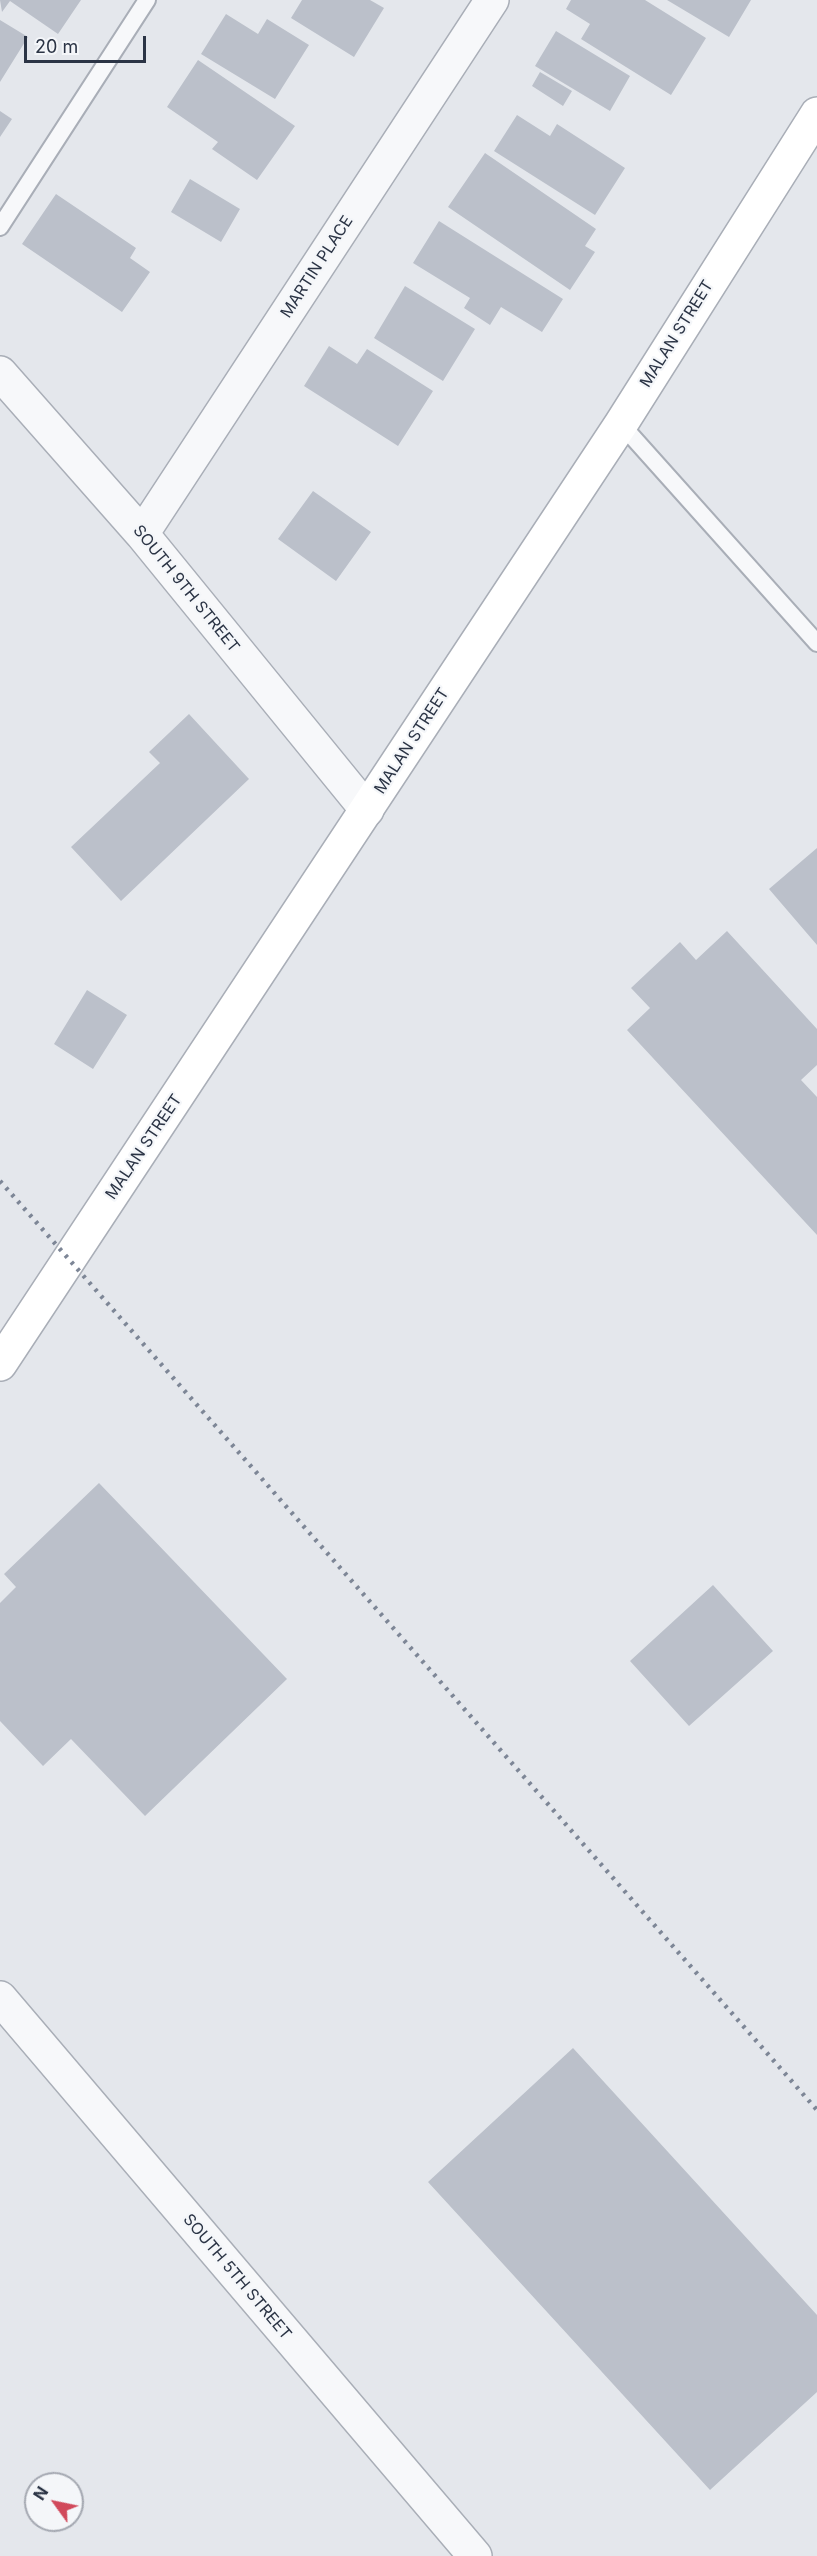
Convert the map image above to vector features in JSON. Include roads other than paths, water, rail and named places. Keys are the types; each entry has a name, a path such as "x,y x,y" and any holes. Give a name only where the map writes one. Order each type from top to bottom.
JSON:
{"street":[{"name":"MARTIN PLACE","path":"142,534 492,0"},
{"name":"MALAN STREET","path":"0,1364 621,424 817,114"},
{"name":"SOUTH 9TH STREET","path":"0,373 142,534 367,810"},
{"name":"SOUTH 5TH STREET","path":"0,1998 475,2556"}],"lane":[{"path":"0,227 147,0"},
{"path":"621,424 817,643"}],"railway":[{"path":"0,1181 817,2110"}]}
